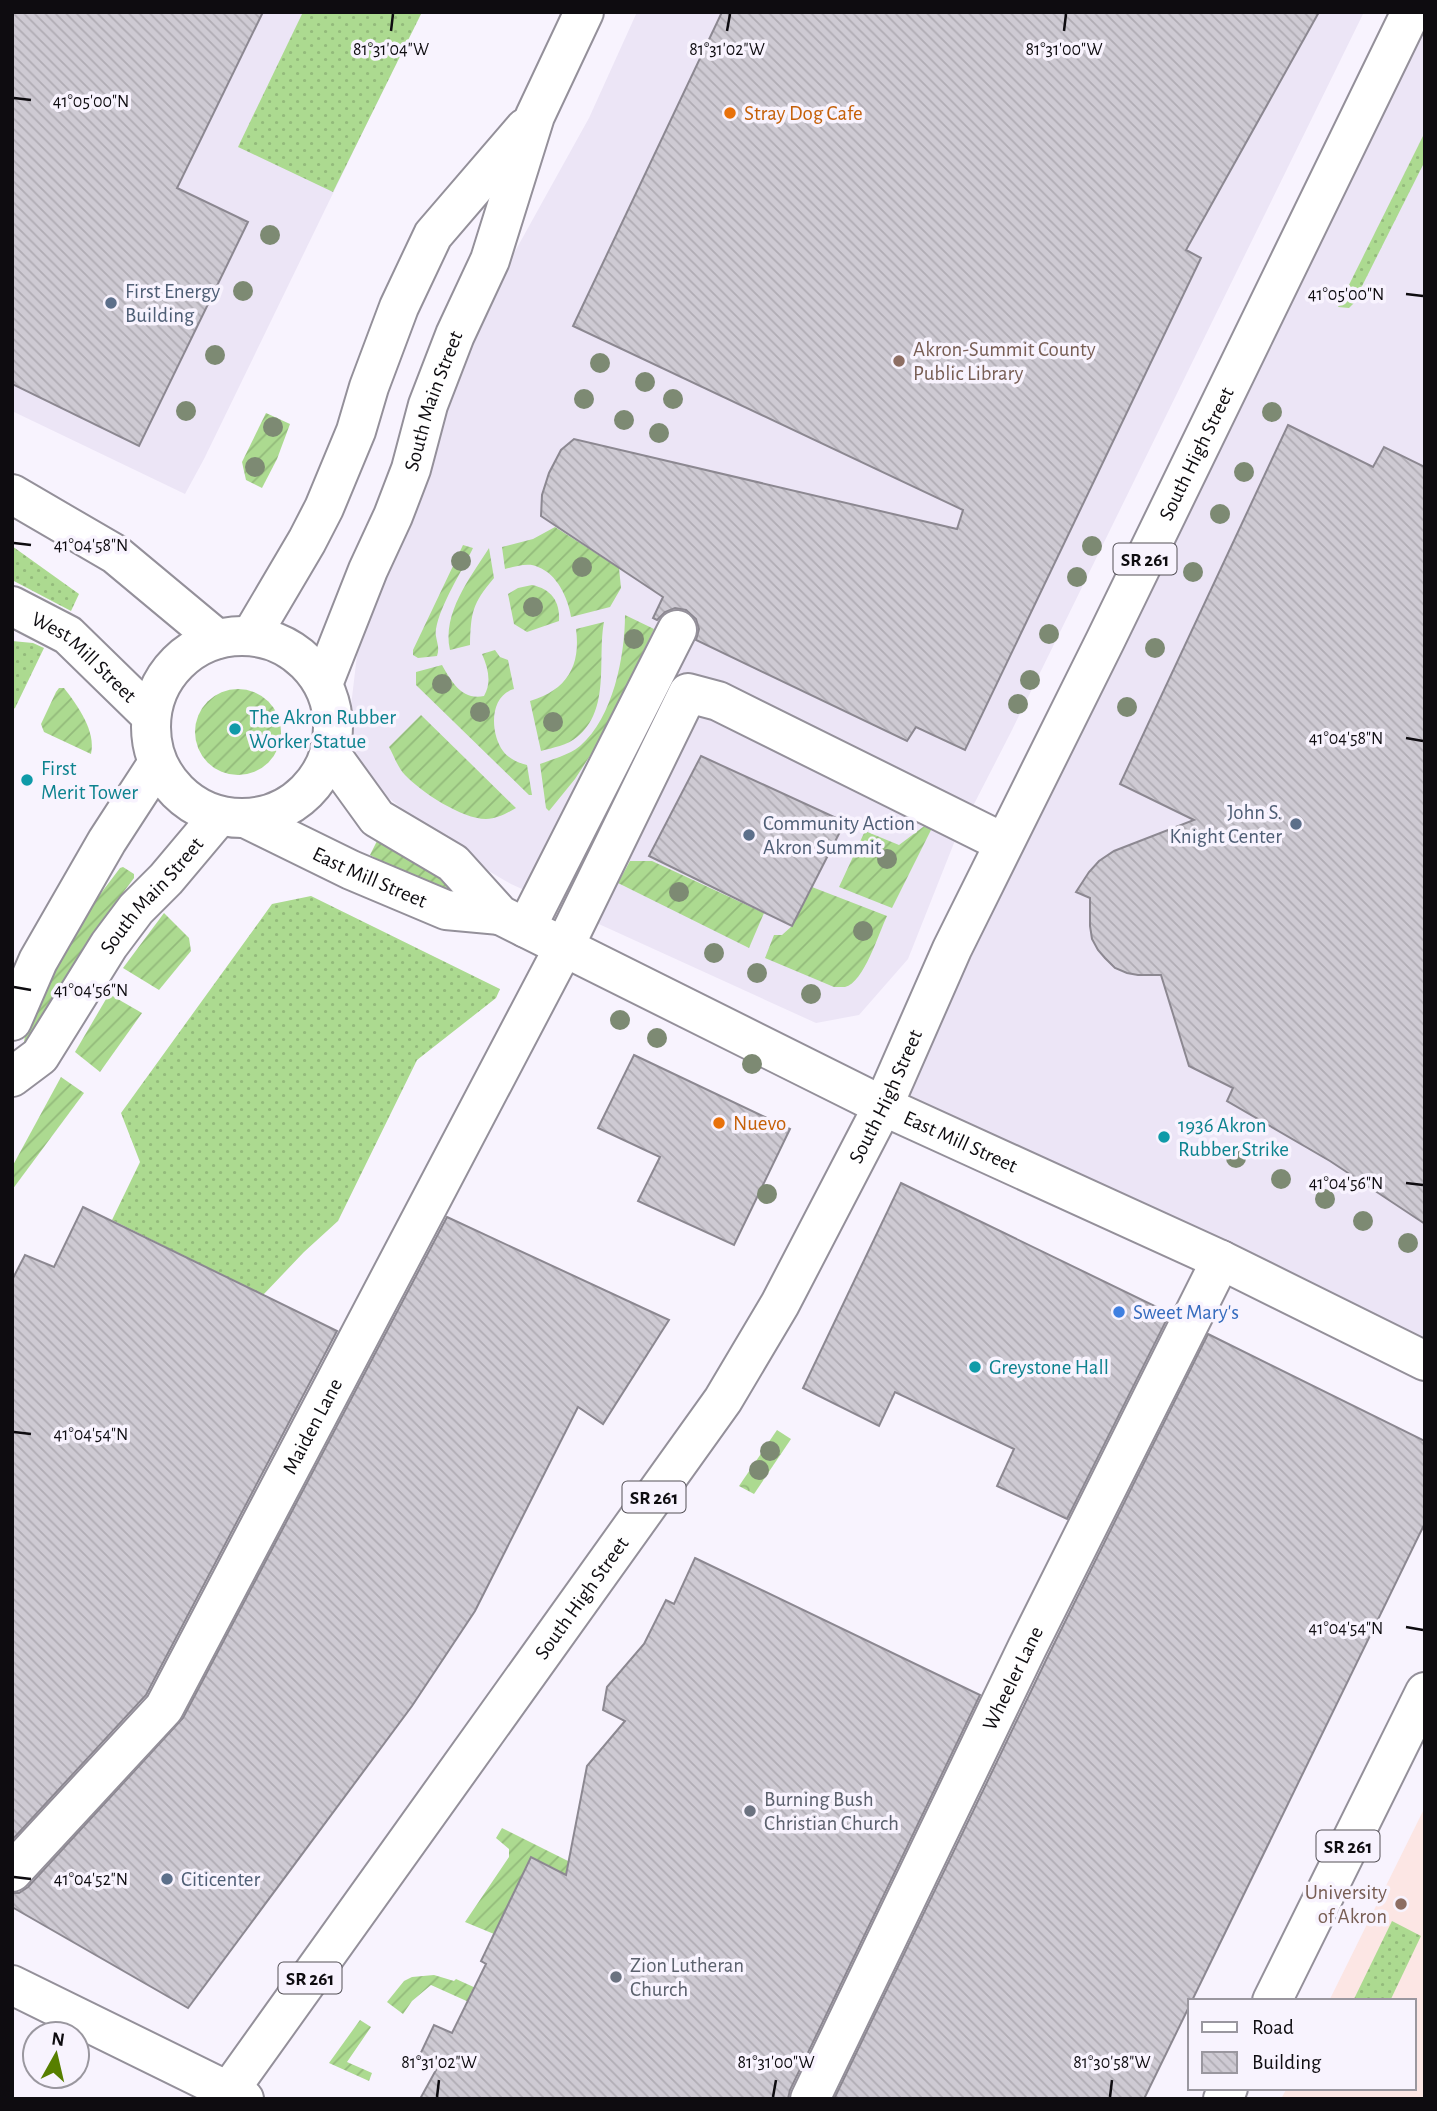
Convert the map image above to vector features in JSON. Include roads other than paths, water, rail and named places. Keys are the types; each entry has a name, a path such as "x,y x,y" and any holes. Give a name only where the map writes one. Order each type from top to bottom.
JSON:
{"main road":[{"name":"South Main Street","path":"323,684 411,469 428,405 455,335 490,260 535,116 583,12"},
{"name":"South High Street","path":"232,2096 723,1400 780,1304 883,1107 952,949 1105,641 1410,12"},
{"name":"South Main Street","path":"234,637 307,541 324,508 356,431 369,387 399,307 433,235 535,116"},
{"path":"12,494 115,554 234,637"},
{"name":"West Mill Street","path":"12,606 68,635 150,715"},
{"path":"513,922 677,630"},
{"path":"234,637 280,644 305,660 323,684 331,706 334,730 330,753 318,778 299,799 275,813 233,817 193,805 172,787 157,764 150,738 150,715 158,689 172,667 192,649 234,637"},
{"name":"Maiden Lane","path":"12,1872 164,1708 564,947 688,693 718,701 1004,843"},
{"name":"East Mill Street","path":"330,753 377,818 453,863 513,922"},
{"path":"12,1021 38,961 107,841 157,764"},
{"name":"South Main Street","path":"12,1077 40,1056 108,945 136,909 233,817"},
{"name":"East Mill Street","path":"233,817 446,911 513,922 883,1107 1222,1260 1425,1361"},
{"name":"Wheeler Lane","path":"810,2099 1027,1648 1222,1260"},
{"name":"SR 261","path":"1273,1999 1425,1692"},
{"path":"12,1985 232,2096"}],"place":[{"name":"Stray Dog Cafe","path":"730,113"},
{"name":"First Energy Building","path":"111,303"},
{"name":"Akron-Summit County Public Library","path":"899,361"},
{"name":"The Akron Rubber Worker Statue","path":"235,729"},
{"name":"First Merit Tower","path":"27,780"},
{"name":"John S. Knight Center","path":"1296,824"},
{"name":"Community Action Akron Summit","path":"749,835"},
{"name":"Nuevo","path":"719,1123"},
{"name":"1936 Akron Rubber Strike","path":"1164,1137"},
{"name":"Sweet Mary's","path":"1119,1312"},
{"name":"Greystone Hall","path":"975,1367"},
{"name":"Burning Bush Christian Church","path":"750,1811"},
{"name":"Citicenter","path":"167,1879"},
{"name":"University of Akron","path":"1401,1904"},
{"name":"Zion Lutheran Church","path":"616,1977"}]}
